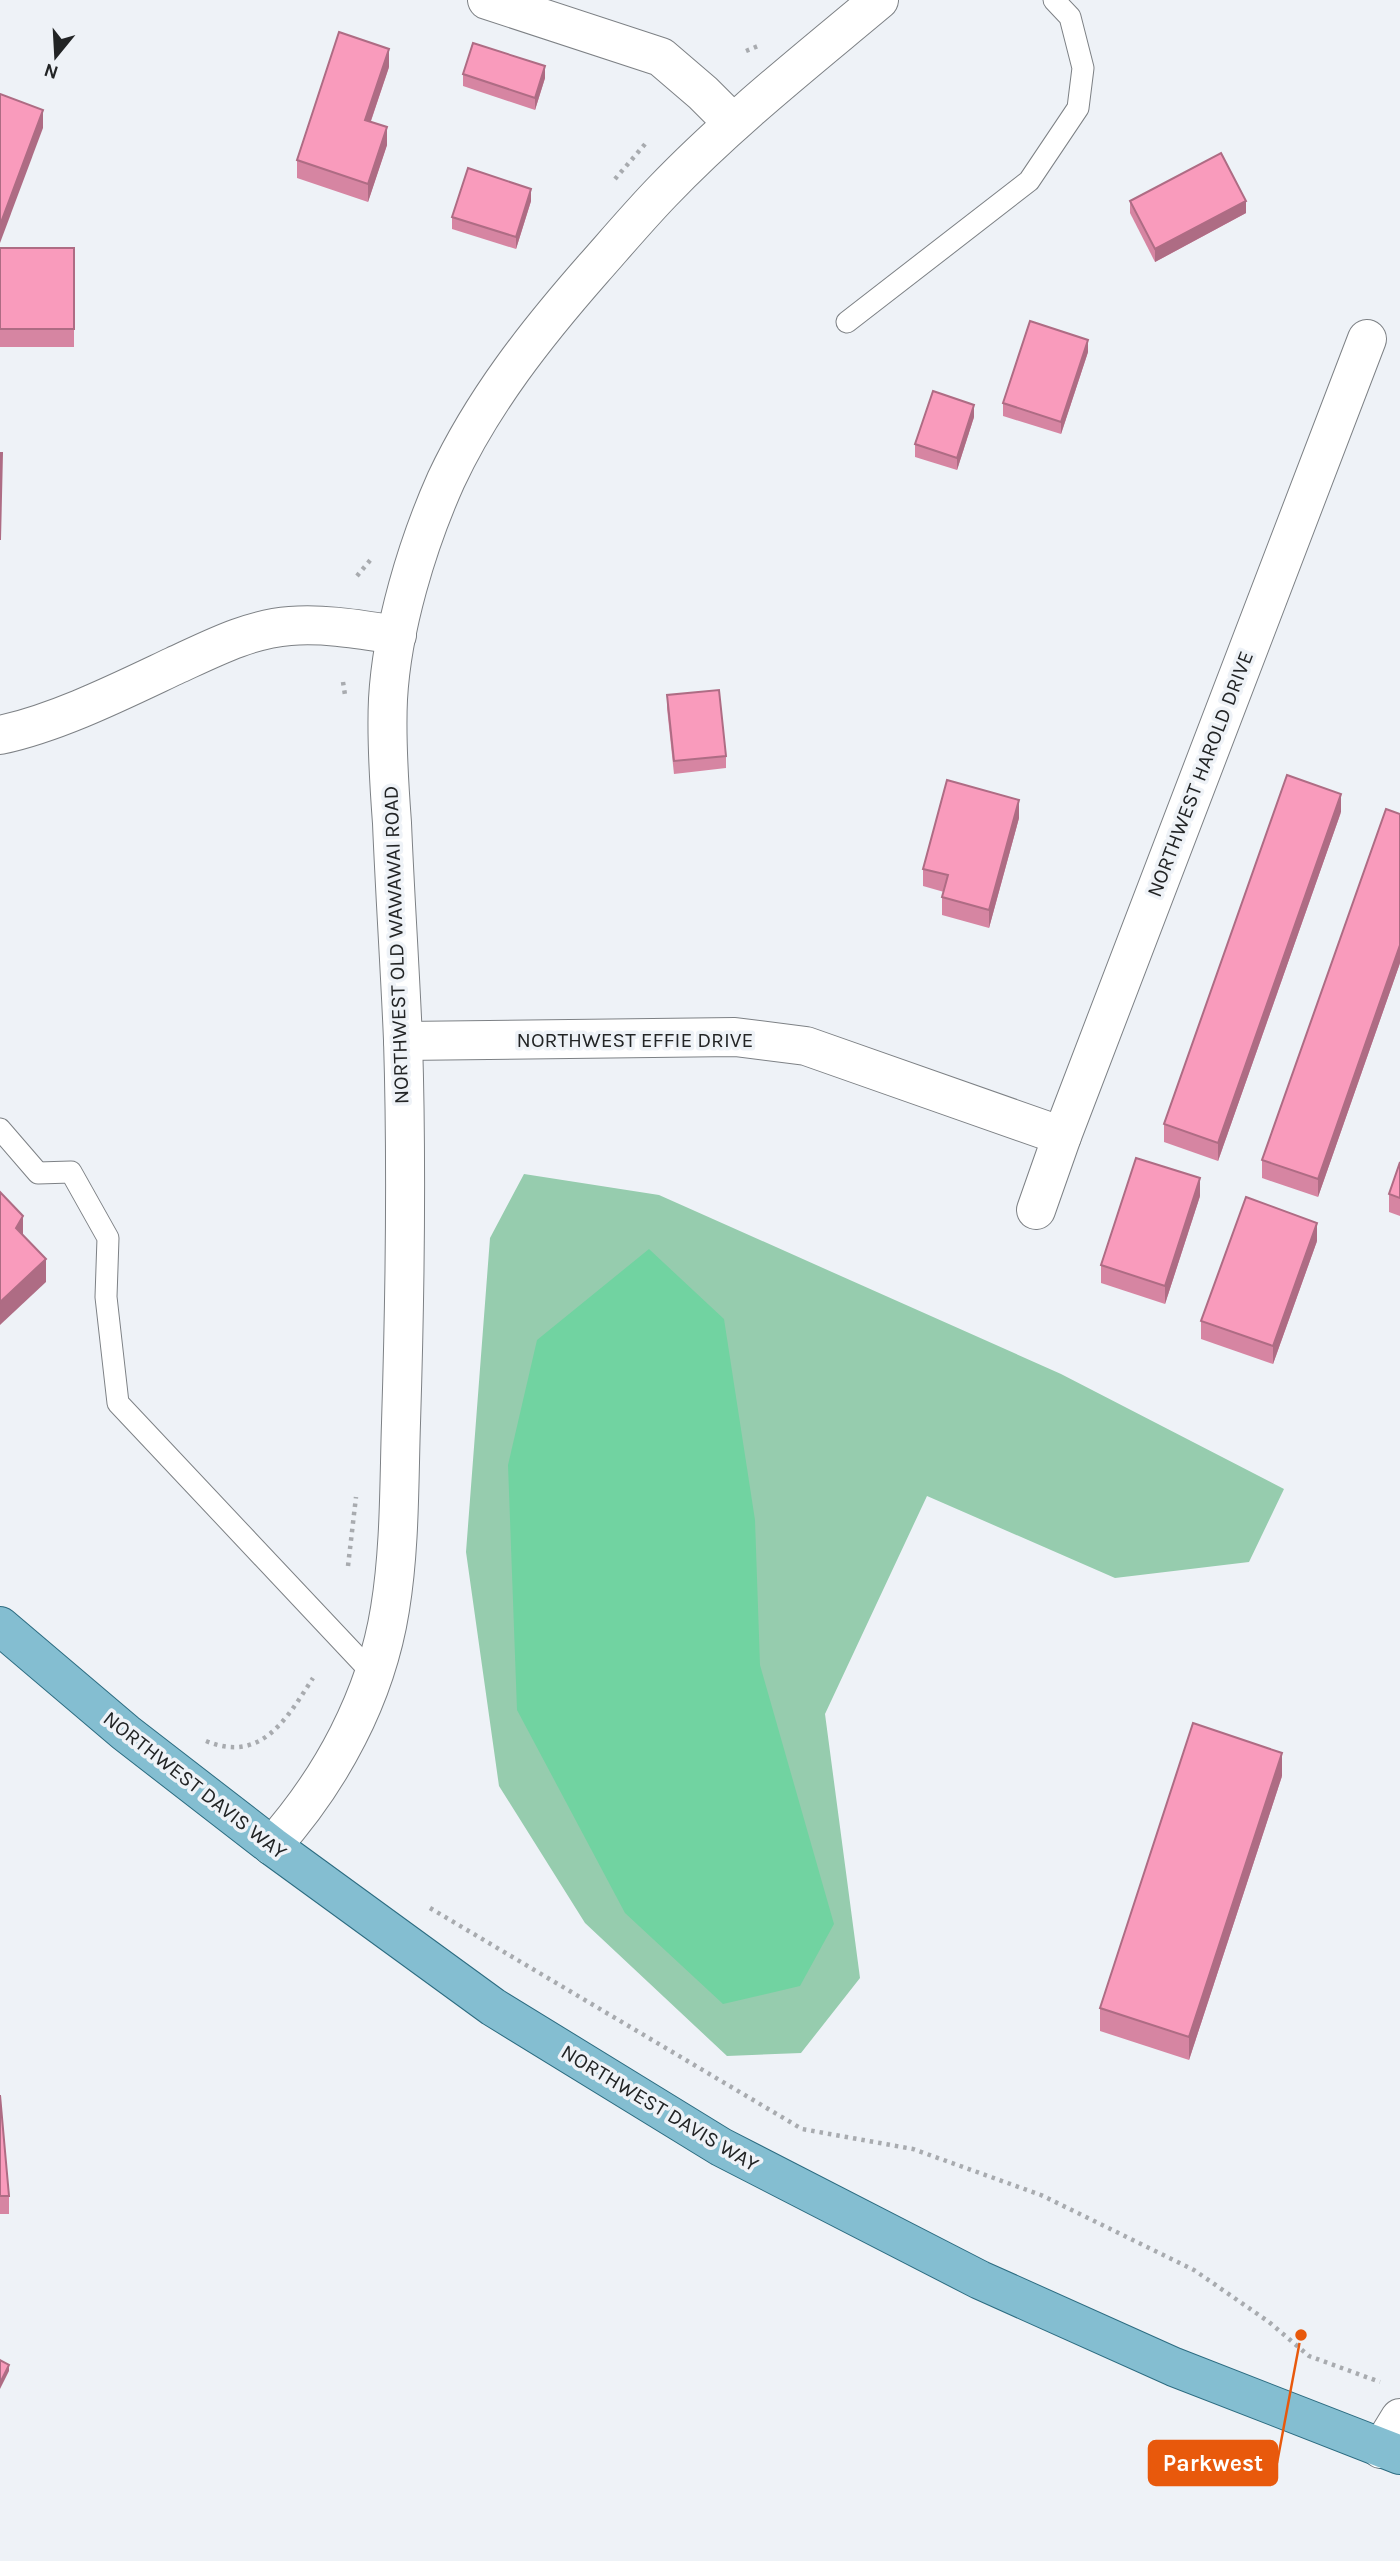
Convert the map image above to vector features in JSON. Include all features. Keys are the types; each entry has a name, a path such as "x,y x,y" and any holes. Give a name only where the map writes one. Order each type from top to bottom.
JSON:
{"main road":[{"name":"NORTHWEST DAVIS WAY","path":"0,1626 126,1733 272,1846 493,2007 721,2147 980,2280 1174,2367 1394,2441"}],"street":[{"path":"488,0 662,57 733,123"},
{"name":"NORTHWEST OLD WAWAWAI ROAD","path":"272,1846 302,1813 344,1745 374,1675 390,1614 396,1562 404,1338 403,1041 388,698 397,635 415,564 445,483 475,424 517,360 558,309 663,191 733,123 879,0"},
{"name":"NORTHWEST HAROLD DRIVE","path":"1036,1210 1367,339"},
{"path":"0,735 108,697 210,649 254,632 291,626 397,635"},
{"name":"NORTHWEST EFFIE DRIVE","path":"403,1041 735,1038 806,1045 1062,1136"}],"lane":[{"path":"847,322 1029,181 1078,108 1083,68 1070,17 1054,0"},
{"path":"0,1129 38,1172 71,1172 108,1238 106,1297 118,1403 374,1675"}],"path":[{"path":"343,682 347,702"},
{"path":"348,1566 357,1490"},
{"path":"219,1747 252,1746 283,1724 313,1678"},
{"path":"425,1905 802,2129 913,2149 1041,2195 1194,2270 1269,2322 1309,2356 1380,2382"}],"green space":[{"path":"524,1174 659,1195 1061,1374 1284,1489 1249,1562 1115,1578 927,1496 825,1714 860,1978 801,2053 727,2056 585,1923 499,1786 466,1552 490,1238"},
{"path":"649,1249 724,1319 755,1520 760,1665 834,1924 800,1986 723,2004 625,1913 517,1710 508,1465 537,1340"}],"building":[{"path":"339,32 389,49 365,120 387,127 368,184 297,160"},
{"path":"473,43 545,66 535,98 463,74"},
{"path":"0,94 43,110 0,225"},
{"path":"1221,153 1246,201 1155,249 1130,201"},
{"path":"468,168 531,189 516,237 452,217"},
{"path":"0,248 74,248 74,329 0,329"},
{"path":"1030,321 1088,340 1061,422 1003,403"},
{"path":"933,391 974,405 957,458 915,444"},
{"path":"0,453 2,453 0,540"},
{"path":"719,690 726,756 674,761 667,695"},
{"path":"1287,775 1341,794 1218,1143 1164,1124"},
{"path":"947,780 1019,800 989,910 942,897 948,875 923,869"},
{"path":"1386,809 1400,814 1400,945 1318,1179 1262,1160"},
{"path":"1136,1158 1200,1178 1165,1286 1101,1265"},
{"path":"1400,1162 1400,1198 1389,1194"},
{"path":"0,1192 23,1216 16,1228 46,1259 0,1302"},
{"path":"1246,1197 1317,1223 1273,1346 1201,1321"},
{"path":"1193,1723 1282,1753 1189,2037 1100,2008"},
{"path":"0,2095 9,2196 0,2196"},
{"path":"0,2360 9,2365 0,2383"}],"place":[{"name":"Parkwest","path":"1301,2335"}]}
